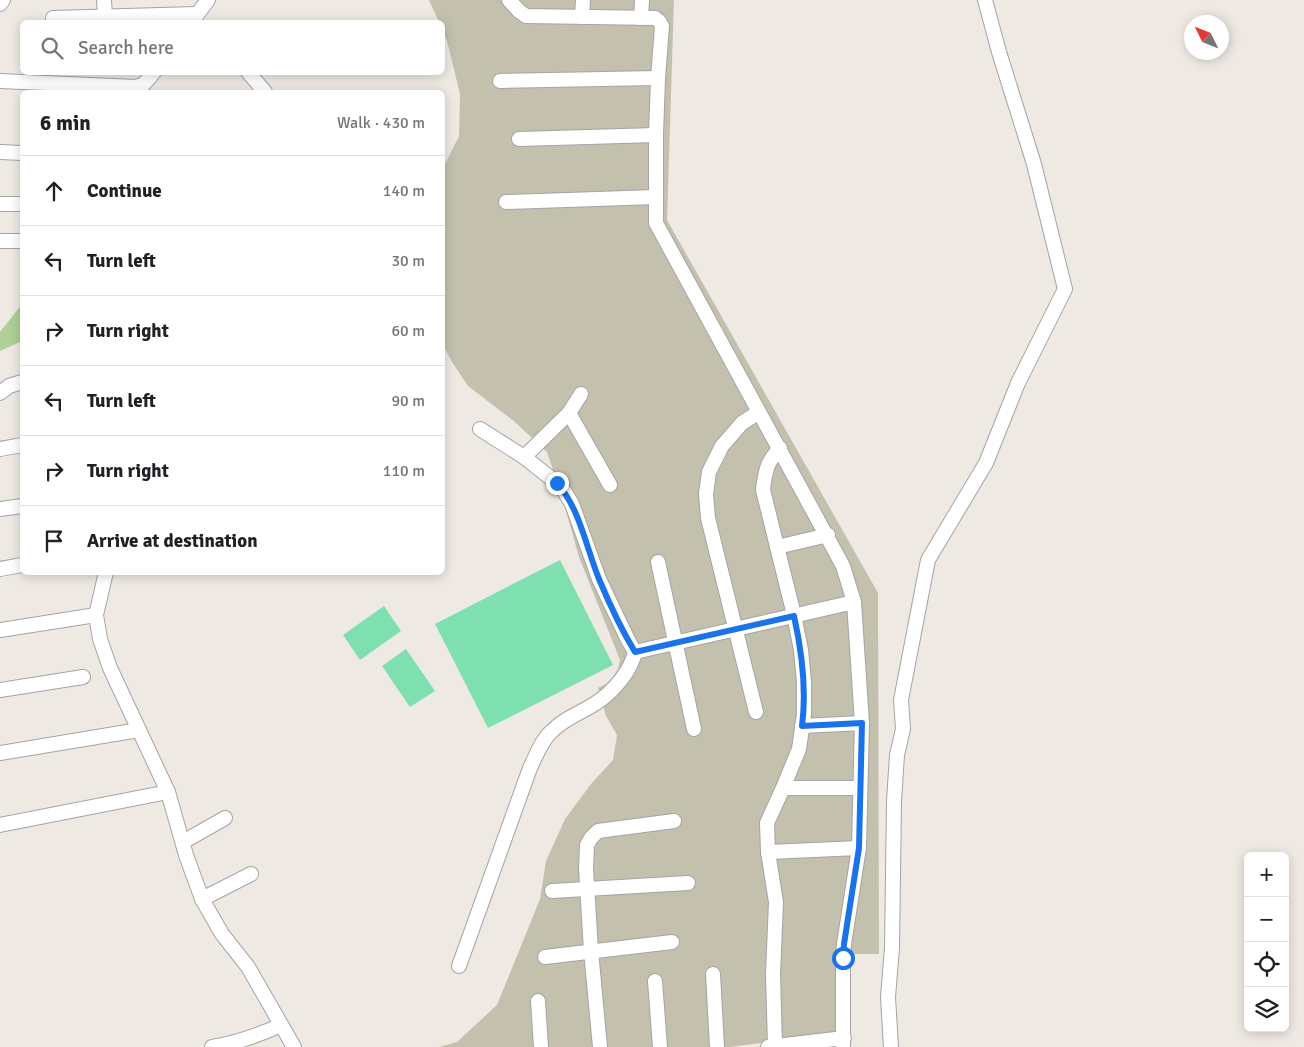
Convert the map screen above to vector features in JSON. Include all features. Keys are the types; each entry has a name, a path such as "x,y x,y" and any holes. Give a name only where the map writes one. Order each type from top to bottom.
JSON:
{"street":[{"path":"0,4 3,0"},
{"path":"104,0 105,17"},
{"path":"53,18 194,18 208,0"},
{"path":"509,0 522,7 526,16 655,18 662,26 656,134 656,223 828,535 843,566 854,602 862,723 859,848 844,944 844,1042 771,1046 776,902 768,852 767,823 799,749 804,714 801,650 763,490 764,473 773,456 780,448"},
{"path":"582,17 583,0"},
{"path":"641,18 642,0"},
{"path":"891,1047 888,997 892,948 894,801 897,755 902,730 901,700 928,560 986,463 1018,384 1065,289 1034,164 985,0"},
{"path":"0,81 136,87 144,84 152,75"},
{"path":"251,75 263,90"},
{"path":"500,81 658,78"},
{"path":"519,139 656,134"},
{"path":"0,152 20,152"},
{"path":"506,202 656,197"},
{"path":"0,204 20,204"},
{"path":"0,241 20,241"},
{"path":"0,393 9,386 20,383"},
{"path":"524,457 569,414 580,394"},
{"path":"756,712 708,518 706,494 709,472 722,446 742,423 759,412"},
{"path":"569,414 610,485"},
{"path":"459,966 530,768 538,751 549,733 563,720 597,702 618,683 633,662 635,652 599,579 572,504 564,491 557,483 524,457 480,429"},
{"path":"0,449 20,445"},
{"path":"0,509 20,506"},
{"path":"777,547 828,535"},
{"path":"658,562 694,729"},
{"path":"0,569 20,566"},
{"path":"105,575 96,615 100,640 110,668 168,792 202,898 222,934 248,967 294,1047"},
{"path":"635,652 854,602"},
{"path":"0,630 96,615"},
{"path":"0,690 83,678"},
{"path":"802,726 862,723"},
{"path":"0,753 139,730"},
{"path":"783,788 860,788"},
{"path":"0,825 168,792"},
{"path":"183,842 225,818"},
{"path":"600,1047 591,951 586,868 587,845 598,830 674,821"},
{"path":"768,852 859,848"},
{"path":"202,898 251,874"},
{"path":"552,892 688,883"},
{"path":"545,957 672,942"},
{"path":"713,974 718,1047"},
{"path":"655,981 660,1047"},
{"path":"538,1001 541,1047"},
{"path":"212,1047 228,1045 259,1035 281,1025"}],"shaded area":[{"path":"429,0 674,0 667,220 878,593 879,954 836,954 836,1033 730,1047 439,1047 457,1042 497,1005 540,899 546,861 565,819 591,784 613,760 617,735 606,716 598,688 606,684 613,677 618,669 620,660 579,557 547,452 515,422 468,386 445,349 445,164 459,136 460,94 445,36 445,20 438,20"}],"green space":[{"path":"20,307 20,342 0,351 0,332"},
{"path":"560,560 613,665 488,728 435,624"},
{"path":"384,606 401,631 360,660 343,635"},
{"path":"406,649 435,691 410,707 382,666"}],"route":[{"path":"557,483 572,504 599,579 635,652 794,616 801,650 804,682 802,726 862,723 859,848 843,958"}]}
